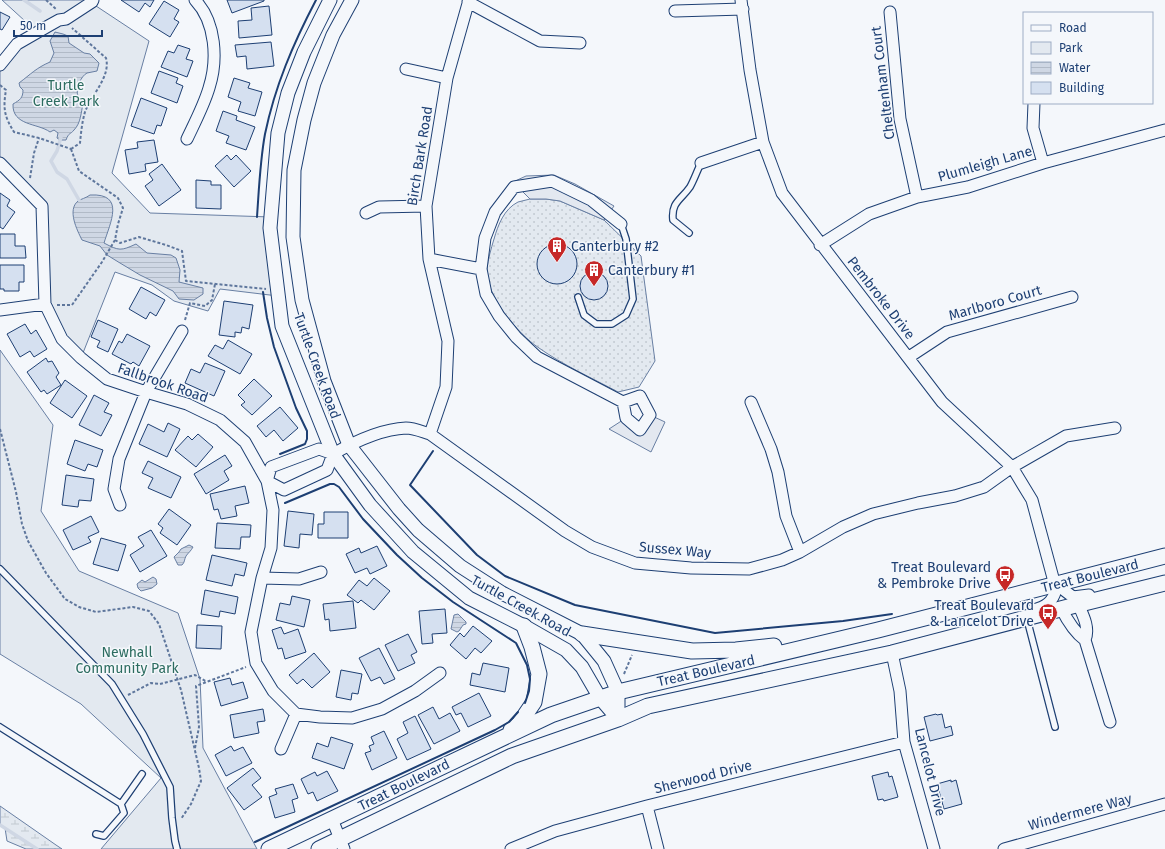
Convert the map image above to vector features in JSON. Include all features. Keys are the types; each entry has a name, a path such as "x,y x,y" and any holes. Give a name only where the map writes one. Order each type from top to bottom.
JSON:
{"main road":[{"name":"Treat Boulevard","path":"269,849 504,736 551,715 600,698 620,685 837,640 1165,556"},
{"name":"Treat Boulevard","path":"319,849 343,844 512,756 618,719 648,706 892,653 1061,608 1165,583"},
{"path":"504,736 519,724 534,702 539,674 532,646 524,626"},
{"path":"582,634 692,651 736,650 837,640"}],"street":[{"path":"0,65 17,44 55,22 66,19 93,0"},
{"path":"187,139 210,87 214,64 212,32 202,7 195,0"},
{"name":"Turtle Creek Road","path":"330,0 304,52 288,93 278,133 270,228 282,326 334,454 370,505 413,552 469,598 524,626 566,650 582,668 600,698 618,719"},
{"name":"Turtle Creek Road","path":"352,0 333,35 314,82 304,120 294,170 293,238 302,300 324,381 349,445 399,509 418,530 460,566 502,593 582,634 604,661 620,685 618,719"},
{"path":"469,1 540,41 580,42"},
{"name":"Birch Bark Road","path":"430,434 446,387 448,341 429,259 426,206 447,78 469,1"},
{"path":"675,12 742,4"},
{"name":"Pembroke Drive","path":"742,4 750,70 763,142 782,193 942,402 1012,467 1032,500 1056,584"},
{"name":"Cheltenham Court","path":"890,12 900,119 917,197"},
{"path":"406,69 447,78"},
{"path":"1034,104 1033,128 1043,163"},
{"name":"Plumleigh Lane","path":"820,244 869,214 917,197 968,187 1043,163 1165,130"},
{"path":"701,163 763,142"},
{"name":"Fallbrook Road","path":"0,163 42,206 45,304 62,339 81,358 107,379 187,404 220,420 244,442 267,481 273,510 271,548 262,578 251,632 256,663 273,691 296,714"},
{"path":"621,224 591,200 552,181 514,187 495,212 485,238 481,269 486,294 499,316 516,337 537,357 622,402"},
{"path":"366,213 379,206 426,206"},
{"path":"429,259 481,269"},
{"name":"Marlboro Court","path":"909,357 947,332 1072,297"},
{"path":"0,310 45,304"},
{"path":"120,505 114,489 119,459 146,392 182,331"},
{"path":"751,402 771,449 778,472 786,516 800,552"},
{"name":"Sussex Way","path":"334,454 349,445 370,437 400,429 408,428 430,434 565,532 592,547 635,563 691,568 749,569 782,560 800,552 843,527 873,514 984,488 1012,467 1066,436 1115,428"},
{"path":"319,449 334,454 326,470 284,490 267,481 271,467 319,449"},
{"path":"262,578 299,579 321,572"},
{"path":"1056,584 1074,597 1104,592 1112,596"},
{"path":"946,639 948,634 955,630 1042,608 1052,600 1056,589 1056,584"},
{"path":"1078,604 1087,627 1088,634 1085,640"},
{"path":"1061,608 1077,632 1085,640 1110,722"},
{"name":"Lancelot Drive","path":"892,653 900,691 904,742 934,849"},
{"path":"281,749 296,714 320,717 352,718 382,710 415,691 440,672"},
{"name":"Sherwood Drive","path":"511,849 555,831 647,806 904,742"},
{"name":"Windermere Way","path":"1004,849 1165,804"},
{"path":"647,806 658,849"},
{"path":"332,819 343,844"}],"lane":[{"path":"689,233 673,220 672,212 674,205 690,187 701,163"},
{"path":"578,297 584,315 596,324 612,324 626,314 633,299 626,238 621,224"},
{"path":"0,569 112,684 143,734 170,787 173,830 177,849"},
{"path":"1026,618 1055,727"},
{"path":"0,727 121,804 124,814 104,836 96,834"},
{"path":"121,804 142,774"}],"path":[{"path":"46,0 66,19 72,29 106,58 108,64 103,79 86,111 80,143 71,149"},
{"path":"0,85 6,90 4,104 7,121 14,132 39,138 71,149"},
{"path":"26,188 31,177 34,153 39,138"},
{"path":"45,304 72,305 102,262 115,240 123,208 118,198 78,171 71,149"},
{"path":"115,240 120,243 139,237 182,251 186,281 262,290 277,289"},
{"path":"182,331 190,302 205,306 212,300 215,284"},
{"path":"0,429 16,492 22,524 28,541 46,573 65,599 79,607 96,612 133,607 149,611 159,624 177,680 195,749 201,781 192,804 173,830"},
{"path":"620,685 633,652"},
{"path":"195,749 199,727 196,686 256,663"},
{"path":"121,700 132,692 151,683 160,684 195,676 207,682"}],"green space":[{"name":"Turtle Creek Park","path":"2,0 87,0 149,41 112,173 150,213 271,217 278,296 220,289 208,311 174,301 152,285 115,272 81,358 45,304 41,206 0,163 0,65 37,32"},
{"path":"530,199 560,201 604,220 641,256 655,361 639,387 618,392 558,360 531,342 513,324 497,302 491,290 487,269 496,234 505,213 518,202"},
{"name":"Newhall Community Park","path":"0,350 53,425 41,511 79,571 178,613 200,679 203,748 257,849 101,849 161,778 81,704 0,654"},
{"path":"0,806 62,849 26,849 7,841 5,828 0,825"}],"shaded area":[{"path":"554,175 575,184 614,206 604,220 560,201 530,199 513,182 526,176"},
{"path":"650,415 665,422 651,452 609,429 626,418 635,427"}],"water":[{"path":"55,32 68,36 69,43 84,53 90,54 99,63 97,71 87,73 79,83 77,93 83,104 78,124 66,140 60,140 57,138 58,133 54,130 50,132 21,120 14,111 13,104 22,97 23,90 19,83 37,69 50,62 54,53 50,41"},
{"path":"90,195 101,196 108,199 112,204 112,218 104,243 117,249 127,248 136,244 147,253 171,255 176,258 180,270 179,282 203,288 203,294 194,300 179,299 173,291 140,275 107,255 100,246 82,240 74,220 73,209 78,201"},
{"path":"189,545 193,547 186,556 183,564 178,565 174,557 181,549"},
{"path":"153,577 156,579 157,584 152,588 141,591 138,588 137,584 142,580 145,582"},
{"path":"458,614 466,622 466,624 463,625 457,632 451,629 454,615"}],"building":[{"path":"121,0 154,0 150,7 145,3 139,12"},
{"path":"227,0 264,0 264,1 232,13"},
{"path":"164,1 179,10 174,19 179,22 170,37 149,24"},
{"path":"269,6 272,35 239,38 238,21 252,20 251,8"},
{"path":"0,12 10,17 2,30 0,29"},
{"path":"271,42 274,66 247,69 246,56 237,57 235,45"},
{"path":"178,45 190,49 186,59 193,61 187,77 161,67 168,51 174,53"},
{"path":"159,71 178,78 176,83 183,86 177,103 151,93"},
{"path":"234,78 250,83 248,88 262,92 255,116 238,111 241,102 228,97"},
{"path":"141,98 167,108 161,126 157,125 154,134 131,126"},
{"path":"223,111 237,116 236,120 255,127 246,150 226,143 229,136 216,131"},
{"path":"154,140 158,162 145,164 146,171 129,174 125,150 138,148 137,142"},
{"path":"227,155 231,160 236,155 251,171 234,187 215,166"},
{"path":"162,164 181,190 159,206 145,186 153,180 149,174"},
{"path":"196,180 211,181 211,185 221,185 221,209 196,208"},
{"path":"0,193 10,200 7,206 15,212 3,229 0,227"},
{"path":"0,234 15,234 15,246 25,246 26,258 0,258"},
{"name":"Canterbury #2","path":"557,244 565,246 571,250 575,256 577,264 575,272 571,278 565,282 557,284 549,282 543,278 539,272 537,264 539,256 543,250 549,246"},
{"path":"0,265 24,265 24,282 19,282 19,291 4,291 4,289 0,289"},
{"name":"Canterbury #1","path":"594,272 604,276 608,286 604,296 594,300 584,296 580,286 584,276"},
{"path":"141,287 165,300 156,316 150,312 146,319 129,309"},
{"path":"224,301 253,305 249,329 242,327 241,333 235,332 235,337 219,335"},
{"path":"98,320 118,329 108,352 97,347 100,341 91,337"},
{"path":"25,324 31,334 36,330 47,349 34,357 30,351 20,357 7,334"},
{"path":"127,334 150,346 139,366 133,362 131,364 112,354 119,341 122,343"},
{"path":"228,340 252,354 240,374 208,356 215,345 223,349"},
{"path":"46,358 48,362 52,361 59,373 56,377 61,385 47,394 44,390 41,392 27,372"},
{"path":"205,363 225,371 214,396 185,383 191,369 200,373"},
{"path":"254,379 272,396 252,415 241,405 245,402 238,395"},
{"path":"65,380 87,396 72,418 50,403"},
{"path":"94,395 109,403 104,412 112,415 101,436 79,425"},
{"path":"280,407 298,428 283,441 274,430 266,437 257,426"},
{"path":"168,423 180,429 167,457 139,444 148,424 164,432"},
{"path":"198,434 213,447 196,467 175,450 188,436 192,440"},
{"path":"75,440 103,450 97,467 88,464 85,471 67,464"},
{"path":"225,455 232,466 224,471 229,480 206,494 194,474"},
{"path":"148,461 181,477 171,498 148,488 153,478 142,473"},
{"path":"66,475 94,479 91,501 79,500 78,507 62,505"},
{"path":"245,486 249,503 235,506 237,516 221,519 218,509 214,510 210,494"},
{"path":"169,509 191,525 177,545 160,533 163,528 158,524"},
{"path":"288,511 314,514 312,535 300,534 299,548 284,546"},
{"path":"324,512 348,512 348,538 318,538 318,524 324,524"},
{"path":"91,516 99,532 88,537 91,542 73,550 63,530"},
{"path":"217,523 251,525 250,537 241,537 240,549 215,548"},
{"path":"151,530 167,556 140,572 130,555 144,546 138,537"},
{"path":"101,538 126,545 118,571 93,564"},
{"path":"377,546 387,566 370,574 367,568 355,573 346,554 359,548 361,553"},
{"path":"212,555 247,563 244,576 235,574 232,586 206,580"},
{"path":"374,578 390,591 374,610 361,600 358,603 347,595 359,580 367,586"},
{"path":"205,590 238,597 235,614 220,611 219,617 201,614"},
{"path":"292,596 310,600 304,627 276,620 280,603 290,605"},
{"path":"353,601 356,628 330,631 329,619 325,620 323,604"},
{"path":"445,609 447,633 432,634 433,643 422,644 419,611"},
{"path":"197,625 222,626 221,649 196,648"},
{"path":"473,626 492,641 481,653 475,648 466,659 450,645 460,633 464,637"},
{"path":"281,627 284,634 298,629 306,652 285,659 282,648 278,649 272,630"},
{"path":"408,634 417,652 411,655 415,663 398,671 385,645"},
{"path":"379,648 395,679 384,684 380,677 371,681 359,658"},
{"path":"314,653 330,672 312,688 303,679 297,684 289,675"},
{"path":"483,663 509,668 505,692 470,685 472,673 480,675"},
{"path":"341,670 362,674 358,694 352,693 351,700 336,697"},
{"path":"230,678 232,685 243,682 248,698 221,706 214,682"},
{"path":"479,693 491,716 468,727 461,713 456,715 452,707"},
{"path":"433,707 439,719 450,713 460,731 434,744 418,715"},
{"path":"263,709 265,721 257,722 259,733 234,738 230,715"},
{"path":"942,714 945,728 951,726 953,735 930,741 924,717"},
{"path":"415,716 431,749 407,760 397,739 408,733 403,722"},
{"path":"384,731 397,758 372,770 365,753 371,751 369,746 374,744 371,737"},
{"path":"331,737 353,744 344,769 312,758 317,743 328,747"},
{"path":"231,746 234,751 243,747 252,763 226,776 215,755"},
{"path":"253,768 261,778 252,785 262,797 244,810 227,788"},
{"path":"327,771 338,791 317,801 313,792 308,794 301,779 315,772 317,776"},
{"path":"888,772 889,777 892,776 898,797 884,801 883,799 878,800 872,776"},
{"path":"951,780 951,782 956,780 962,804 944,809 937,784"},
{"path":"293,784 298,798 292,800 295,812 275,818 269,797 277,794 275,789"}],"waterway":[{"path":"24,0 40,11"},
{"path":"61,137 57,151 51,161 57,172 67,179 79,200"},
{"path":"0,825 37,849"}],"wall":[{"path":"257,217 262,154 269,116 279,82 316,0"},
{"path":"263,292 274,347 296,408 307,431 307,439 305,444 280,454"},
{"path":"433,451 410,485 477,555 505,576 575,605 715,633 843,621 892,614"},
{"path":"285,503 330,484 334,484 339,487 363,519 397,555 422,578 453,602 516,643 527,665 530,679 529,691 525,703"},
{"path":"255,842 495,730 509,722 518,712"}],"place":[{"name":"Canterbury #2","path":"557,263"},
{"name":"Canterbury #1","path":"594,287"},
{"name":"Treat Boulevard & Pembroke Drive","path":"1005,592"},
{"name":"Treat Boulevard & Lancelot Drive","path":"1048,630"}]}
